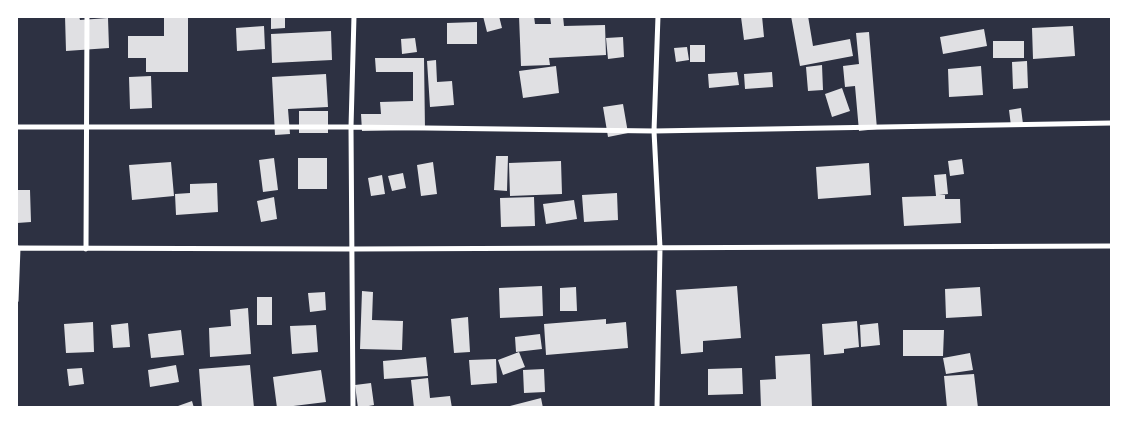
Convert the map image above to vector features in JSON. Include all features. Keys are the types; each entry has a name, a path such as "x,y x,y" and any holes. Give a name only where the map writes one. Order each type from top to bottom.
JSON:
{"street":[{"path":"86,248 87,16"},
{"path":"353,408 352,128 354,16"},
{"path":"657,408 660,248 654,131 658,16"},
{"path":"16,127 654,131 1112,124"},
{"path":"16,301 17,248 352,249 1112,246"}],"building":[{"path":"65,16 79,16 80,20 108,18 109,48 66,51"},
{"path":"164,16 188,16 188,72 146,72 146,58 128,58 128,36 164,36"},
{"path":"271,16 285,16 285,28 271,29"},
{"path":"483,16 499,16 502,28 487,32"},
{"path":"519,16 534,16 535,24 551,24 550,16 563,16 564,26 605,25 606,55 549,58 550,65 521,66"},
{"path":"762,16 764,37 744,40 741,17"},
{"path":"791,16 808,16 813,46 850,39 853,56 800,66"},
{"path":"477,22 477,44 447,44 447,23"},
{"path":"264,26 265,49 237,51 236,28"},
{"path":"1073,26 1075,56 1033,59 1032,28"},
{"path":"984,29 987,46 943,54 940,37"},
{"path":"331,31 332,60 272,63 271,34"},
{"path":"869,32 877,129 859,131 855,86 845,87 843,66 859,64 856,33"},
{"path":"623,37 624,57 608,59 606,38"},
{"path":"415,38 417,52 402,54 401,39"},
{"path":"993,41 1024,41 1024,58 993,58"},
{"path":"690,45 705,45 705,62 690,62"},
{"path":"687,47 689,60 676,62 674,48"},
{"path":"375,58 424,58 425,130 362,131 361,114 381,114 380,102 413,101 413,72 376,72"},
{"path":"436,60 437,82 452,81 454,105 430,107 427,61"},
{"path":"1027,61 1028,88 1013,89 1012,62"},
{"path":"822,65 823,90 808,91 806,67"},
{"path":"556,66 559,93 523,98 519,71"},
{"path":"981,66 983,95 949,97 948,69"},
{"path":"737,72 739,85 709,88 708,74"},
{"path":"772,72 773,87 745,89 744,74"},
{"path":"326,74 328,107 288,109 290,134 275,135 272,77"},
{"path":"151,76 152,108 130,109 129,77"},
{"path":"842,88 850,111 832,117 825,94"},
{"path":"623,104 628,133 608,137 603,107"},
{"path":"1021,108 1023,124 1011,126 1009,110"},
{"path":"299,111 328,111 328,133 299,133"},
{"path":"496,156 508,156 507,191 494,190"},
{"path":"274,158 278,190 263,192 259,160"},
{"path":"298,158 327,158 327,189 298,189"},
{"path":"962,159 964,174 950,176 948,161"},
{"path":"561,161 562,194 510,196 509,163"},
{"path":"171,162 174,196 132,200 129,165"},
{"path":"433,162 437,194 421,196 417,165"},
{"path":"869,163 871,195 818,199 816,167"},
{"path":"403,173 406,188 392,191 388,176"},
{"path":"946,174 948,194 939,195 945,195 945,199 960,199 961,223 904,226 902,197 936,196 934,175"},
{"path":"382,175 385,194 371,196 368,178"},
{"path":"217,183 218,212 176,215 175,194 190,193 190,184"},
{"path":"16,190 30,190 31,222 17,223"},
{"path":"617,193 618,220 584,222 582,195"},
{"path":"274,197 277,219 261,222 257,201"},
{"path":"534,197 535,226 501,227 500,198"},
{"path":"574,200 577,219 546,224 543,204"},
{"path":"542,286 543,316 500,318 499,288"},
{"path":"737,286 741,338 703,341 703,352 681,354 676,290"},
{"path":"576,287 577,311 560,311 560,288"},
{"path":"980,287 982,316 946,318 945,289"},
{"path":"362,291 373,292 372,320 403,321 402,350 360,349"},
{"path":"325,292 326,310 310,312 308,293"},
{"path":"257,297 272,297 272,325 257,325"},
{"path":"248,308 251,354 210,357 209,328 231,326 230,310"},
{"path":"468,317 470,352 454,353 451,319"},
{"path":"606,319 606,324 626,322 628,348 546,355 544,324"},
{"path":"857,321 859,347 844,349 844,353 824,355 822,324"},
{"path":"93,322 94,352 66,353 64,324"},
{"path":"128,323 130,347 113,348 111,325"},
{"path":"878,323 880,345 861,347 860,325"},
{"path":"316,325 318,352 292,354 290,326"},
{"path":"181,330 184,355 151,358 148,334"},
{"path":"903,330 944,330 943,356 903,356"},
{"path":"540,334 542,349 516,352 515,337"},
{"path":"519,352 525,367 503,375 498,360"},
{"path":"970,353 973,370 946,374 943,358"},
{"path":"810,354 812,408 761,408 760,380 776,379 775,356"},
{"path":"426,357 428,376 384,379 383,361"},
{"path":"496,359 497,383 471,385 469,360"},
{"path":"176,365 179,382 150,387 148,370"},
{"path":"250,365 254,408 202,408 199,369"},
{"path":"82,368 84,384 69,386 67,369"},
{"path":"742,368 743,394 708,395 708,369"},
{"path":"544,369 545,392 524,393 523,370"},
{"path":"321,370 326,402 277,408 273,377"},
{"path":"974,374 978,408 947,408 944,376"},
{"path":"428,378 430,398 450,396 452,408 414,408 411,380"},
{"path":"371,383 374,405 358,408 355,385"},
{"path":"541,398 543,408 510,408 510,406"},
{"path":"192,401 194,408 179,408 178,406"}]}
